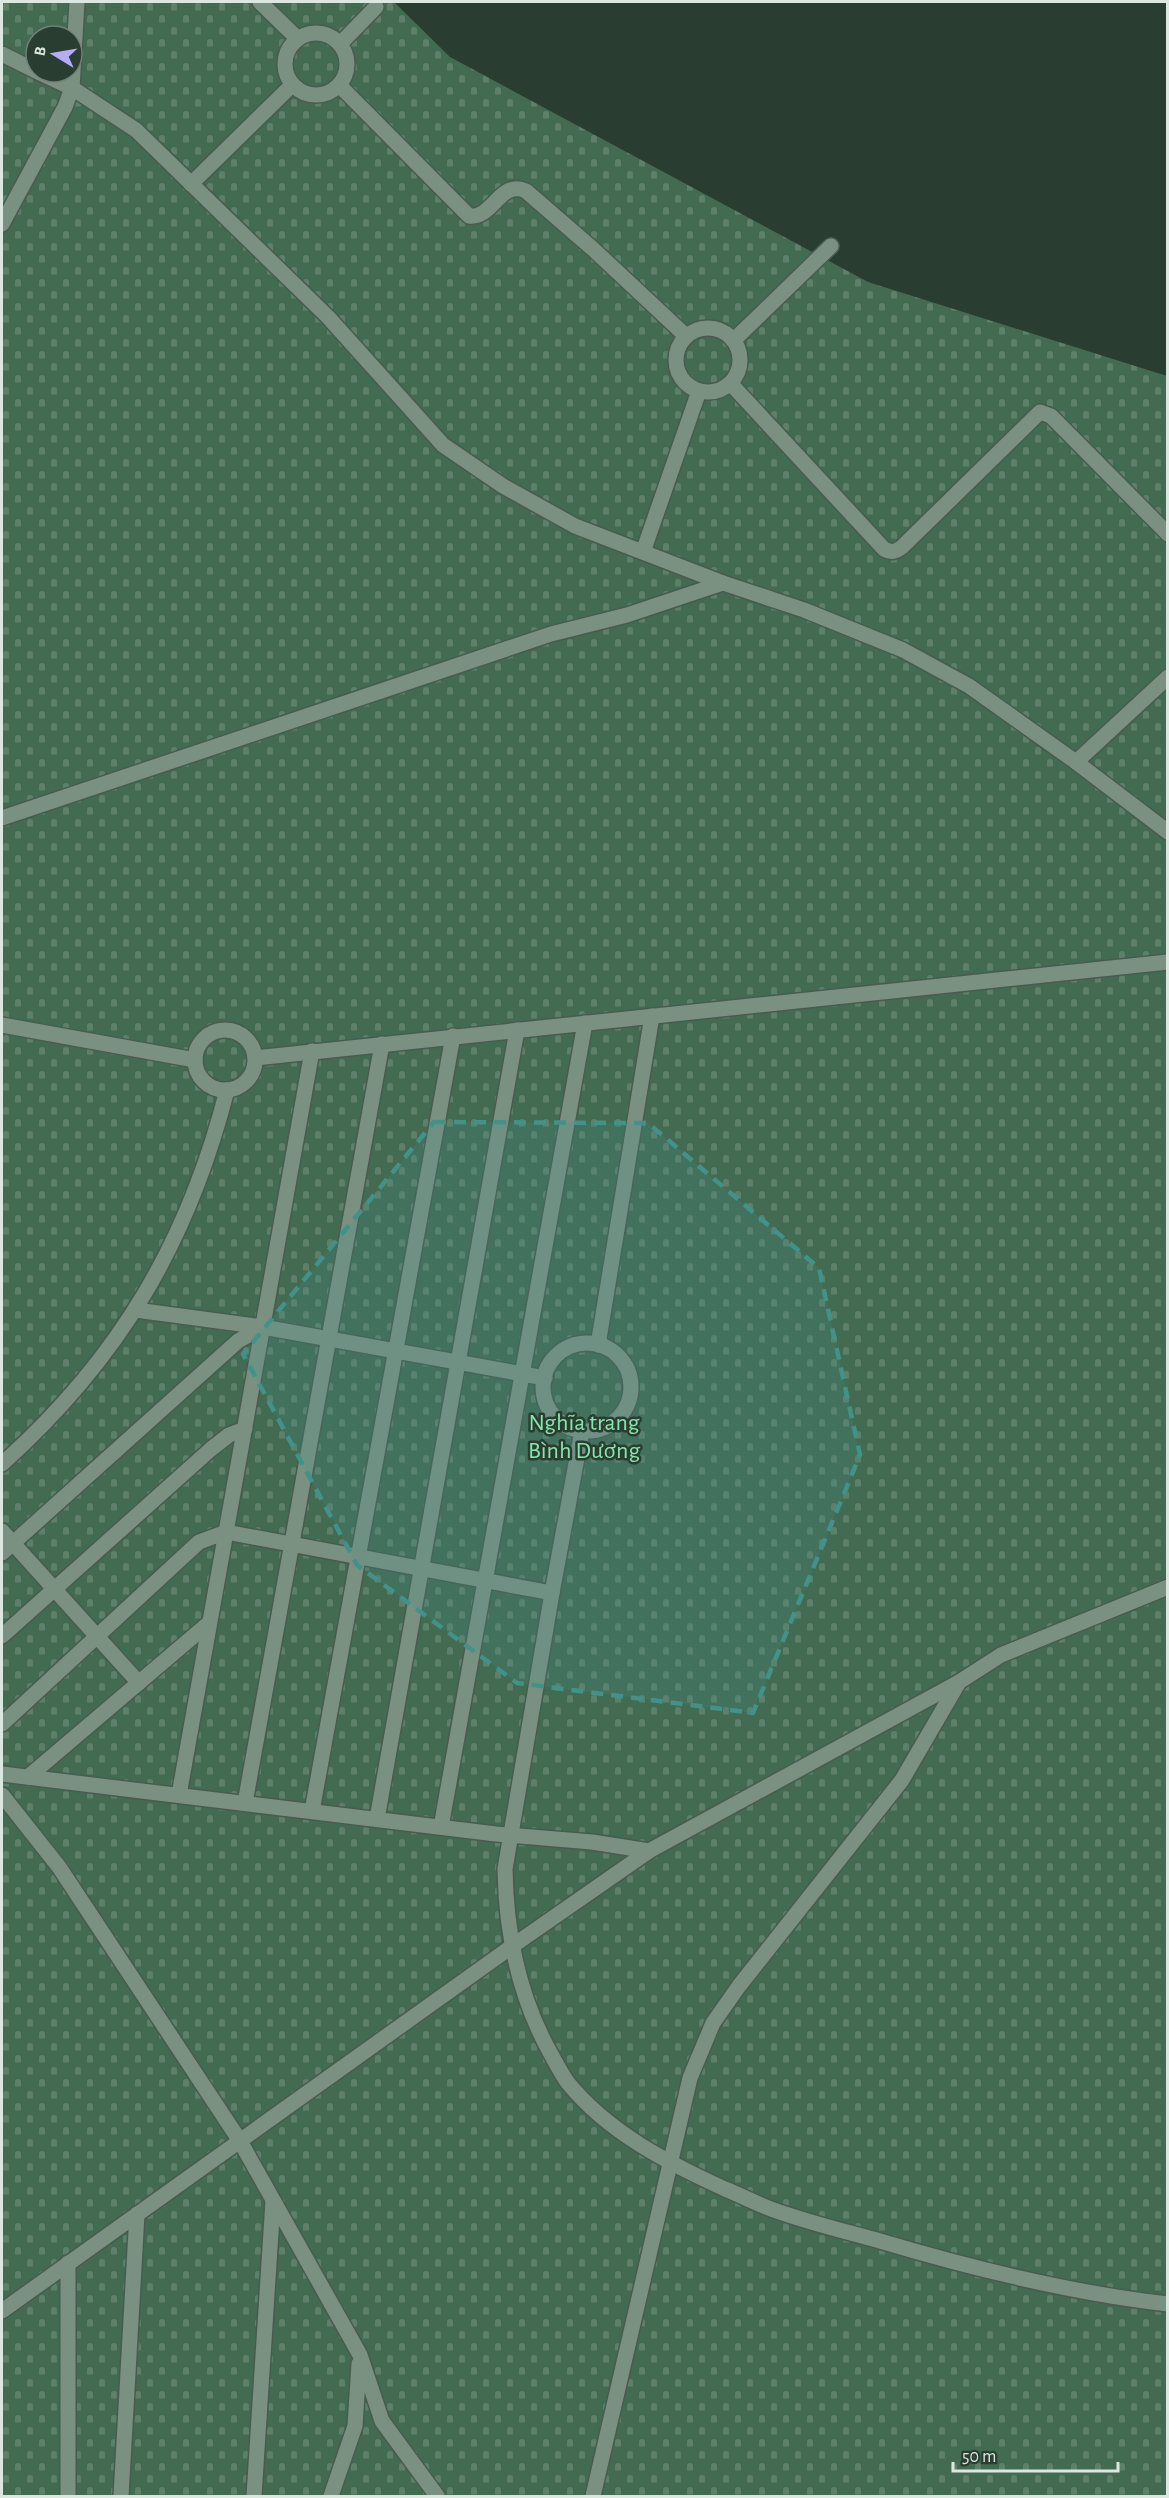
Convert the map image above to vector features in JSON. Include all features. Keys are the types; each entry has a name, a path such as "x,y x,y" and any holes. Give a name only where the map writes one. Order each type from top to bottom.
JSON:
{"lane":[{"path":"2,224 65,108 72,88 77,2"},
{"path":"260,2 297,38"},
{"path":"340,44 376,7"},
{"path":"316,32 334,38 340,44 347,60 347,69 339,85 324,95 315,96 292,85 287,77 285,59 291,44 297,38 316,32"},
{"path":"2,54 24,65"},
{"path":"64,84 136,130 328,317 443,445 503,486 575,526 723,583 804,610 903,650 969,686 1076,762 1167,832"},
{"path":"191,184 292,85"},
{"path":"339,85 469,216 478,216 508,190 514,188 526,191 593,249 686,336"},
{"path":"735,339 831,246"},
{"path":"705,328 715,328 735,339 741,356 740,367 731,384 722,390 708,393 684,383 676,364 680,344 686,336 705,328"},
{"path":"731,384 884,549 890,552 896,552 902,547 1040,412 1052,416 1167,534"},
{"path":"643,552 699,391"},
{"path":"2,818 551,634 627,615 723,583"},
{"path":"1076,762 1167,677"},
{"path":"255,1058 1167,962"},
{"path":"598,1345 652,1017"},
{"path":"441,1827 585,1023"},
{"path":"2,1025 195,1060"},
{"path":"226,1030 244,1036 251,1044 255,1058 252,1073 247,1081 239,1087 227,1090 213,1088 206,1083 196,1069 195,1060 201,1042 216,1031 226,1030"},
{"path":"377,1819 517,1030"},
{"path":"312,1811 453,1036"},
{"path":"245,1803 382,1044"},
{"path":"179,1795 312,1051"},
{"path":"2,1464 66,1402 96,1366 136,1310 172,1247 191,1204 227,1090"},
{"path":"136,1310 329,1338 545,1378"},
{"path":"7,1548 237,1341 262,1327"},
{"path":"574,1345 598,1345 610,1350 620,1358 627,1369 631,1382 630,1396 626,1408 618,1419 595,1431 582,1431 560,1422 552,1414 544,1393 545,1378 554,1359 563,1351 574,1345"},
{"path":"2,1636 211,1449 229,1435 244,1429"},
{"path":"582,1431 509,1835 505,1869 506,1910 511,1947 524,1993 544,2041 567,2082 596,2111 626,2135 670,2164 770,2209 979,2270 1133,2300 1167,2304"},
{"path":"2,1531 7,1548 54,1589 139,1683"},
{"path":"2,1724 199,1542 226,1532 552,1593"},
{"path":"2,2311 649,1851 959,1682 1001,1655 1167,1587"},
{"path":"28,1777 210,1623"},
{"path":"593,2496 690,2078 713,2023 739,1986 902,1780 959,1682"},
{"path":"2,1774 509,1835 592,1842 649,1851"},
{"path":"2,1796 14,1808 59,1867 240,2141 360,2355 382,2421 436,2496"},
{"path":"254,2496 273,2200"},
{"path":"121,2496 138,2214"},
{"path":"68,2263 68,2496"},
{"path":"331,2496 355,2426 360,2355"}],"highlighted area":[{"path":"434,1122 648,1123 819,1268 860,1455 753,1713 517,1683 357,1565 243,1354"}],"green space":[{"name":"Nghĩa trang Bình Dương","path":"2,2 394,2 450,57 868,282 1167,376 1167,2496 2,2496"}]}
